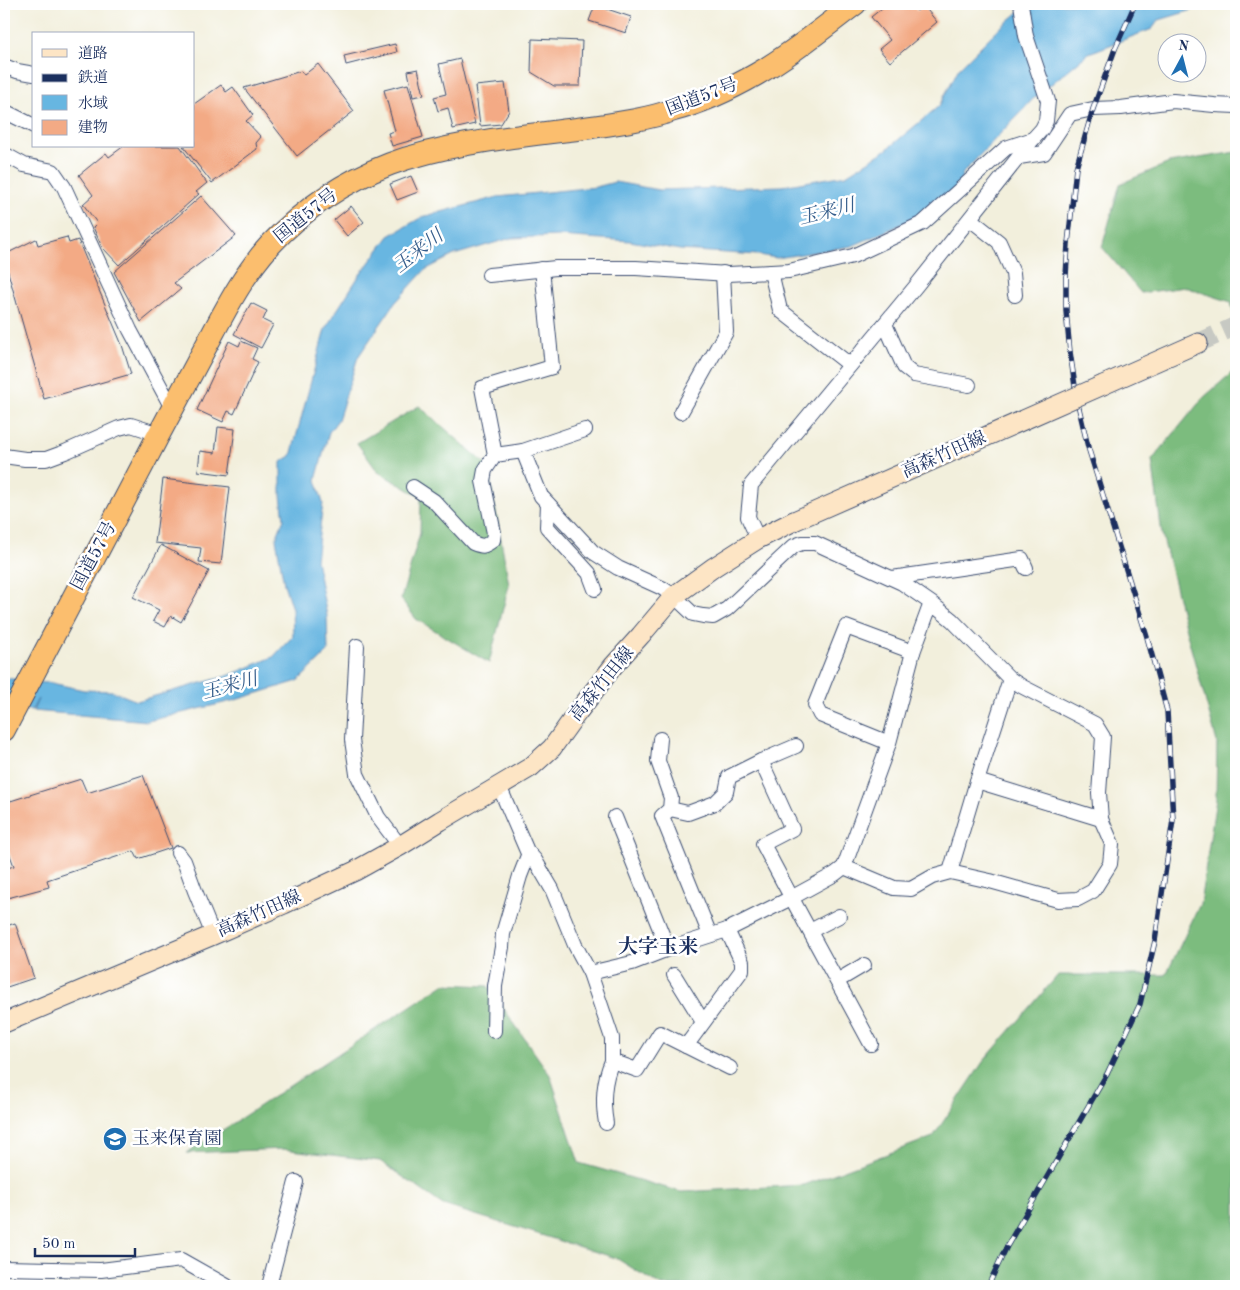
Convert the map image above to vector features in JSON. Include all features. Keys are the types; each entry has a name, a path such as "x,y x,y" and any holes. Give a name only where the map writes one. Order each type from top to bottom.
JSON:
{"highway":[{"name":"国道57号","path":"4,729 172,408 236,291 252,267 271,244 297,219 317,203 367,173 438,150 640,119 702,101 759,73 855,4"}],"main road":[{"name":"高森竹田線","path":"4,1022 284,904 355,871 531,767 552,748 614,665 674,596 714,567 758,539 794,521 1198,343"}],"street":[{"path":"758,539 748,517 751,485 885,324 1042,129 1046,121 1048,101 1026,36 1021,4"},
{"path":"4,66 32,74"},
{"path":"1019,156 1044,153 1070,114 1093,109 1121,108 1173,101 1236,106"},
{"path":"4,111 32,125"},
{"path":"489,275 556,268 636,268 723,274 771,272 789,271 853,256 923,223 1006,148 1033,139"},
{"path":"4,154 24,165 53,171 64,187 130,330 172,408"},
{"path":"970,219 999,242 1013,273 1015,295"},
{"path":"413,487 434,501 473,544 482,546 493,540 494,533 483,481 485,470 495,455 482,388 552,367 542,270"},
{"path":"771,272 780,310 850,366"},
{"path":"681,412 726,332 723,274"},
{"path":"885,324 904,367 914,375 969,385"},
{"path":"4,456 46,459 119,428 131,425 159,434"},
{"path":"495,455 524,451 585,430"},
{"path":"524,451 541,496 593,552 618,568 662,588 674,596 693,614 714,617 727,609 787,551 802,543 815,543 902,583 931,602 952,620 1010,679 1094,724 1103,737 1099,793 1101,819 1112,844 1110,864 1093,891 1078,899 1058,900 950,872 932,877 911,889 894,888 844,867"},
{"path":"548,504 548,526 589,573 595,589"},
{"path":"892,578 1022,558 1026,568"},
{"path":"590,973 632,963 727,930 791,898 844,867 889,743 914,652 931,602"},
{"path":"889,743 820,715 815,705 846,627 914,652"},
{"path":"357,646 352,740 357,774 378,817 400,846"},
{"path":"950,872 1010,679"},
{"path":"660,739 658,761 671,798 670,809 662,816 710,935"},
{"path":"670,809 688,813 715,803 726,792 729,777 796,746"},
{"path":"761,761 792,829 763,844 871,1044"},
{"path":"977,781 1101,819"},
{"path":"499,786 527,851 535,860 552,889 575,945 590,973 612,1038 612,1062 606,1075 603,1092 606,1123"},
{"path":"615,817 668,949"},
{"path":"178,853 184,861 213,934"},
{"path":"494,1032 495,986 503,934 520,876 529,853"},
{"path":"810,931 839,916"},
{"path":"686,1046 742,970 742,962 727,930"},
{"path":"837,981 864,966"},
{"path":"674,975 704,1022"},
{"path":"612,1062 637,1070 660,1033 730,1068"},
{"path":"269,1286 296,1182"},
{"path":"4,1268 101,1270 181,1260 227,1286"}],"green space":[{"path":"1236,152 1236,326 1231,302 1185,287 1141,293 1102,247 1120,184 1169,163"},
{"path":"1236,369 1236,1286 661,1286 616,1258 443,1205 380,1161 283,1149 186,1153 444,984 488,986 550,1075 579,1163 681,1192 804,1185 933,1137 983,1062 1058,975 1166,975 1200,904 1216,799 1217,742 1162,534 1152,460 1203,398"},
{"path":"419,406 488,466 509,585 489,663 416,619 401,599 420,533 421,497 378,472 357,443"}],"water":[{"name":"玉来川","path":"1028,4 1213,4 1159,20 1152,29 1089,53 1033,99 963,173 959,186 909,221 852,246 777,258 680,250 630,241 559,236 511,238 454,255 425,270 395,303 358,357 338,420 329,432 316,480 323,503 316,560 327,616 328,652 298,681 232,701 148,721 33,711 38,699 32,710 4,708 4,678 47,682 84,690 112,691 137,701 230,675 273,657 293,636 292,609 284,584 276,539 284,519 281,496 281,462 291,456 325,329 359,276 389,236 422,217 498,197 596,187 615,182 659,190 782,186 846,175 886,150 939,106 959,68 993,34"}],"building":[{"path":"887,4 911,4 917,11 923,5 937,22 890,62 879,49 890,40 871,17"},
{"path":"595,5 631,17 626,33 589,21"},
{"path":"532,39 582,41 580,86 554,86 531,72"},
{"path":"395,44 397,52 346,65 344,56"},
{"path":"460,59 475,124 453,129 448,108 438,111 434,97 446,94 439,64"},
{"path":"318,64 354,111 297,156 244,88 301,71 304,75"},
{"path":"418,69 424,95 413,97 408,71"},
{"path":"505,83 509,111 501,124 480,126 475,86"},
{"path":"408,84 423,137 392,146 388,133 395,131 384,90"},
{"path":"221,85 226,92 233,87 253,115 246,121 261,137 256,143 257,149 212,183 185,148 195,148 195,103"},
{"path":"121,148 181,148 207,183 196,192 199,194 119,265 102,247 93,227 97,223 83,204 93,195 79,175 106,153 109,157"},
{"path":"411,176 418,192 397,200 390,184"},
{"path":"201,196 236,236 174,283 181,289 141,322 114,272"},
{"path":"351,206 364,222 347,236 334,220"},
{"path":"67,237 69,243 78,240 122,345 131,374 44,399 4,255 36,239 38,245"},
{"path":"251,303 267,311 263,320 273,325 261,348 234,334"},
{"path":"229,341 239,346 241,341 257,348 252,359 258,362 234,414 228,411 223,422 197,410"},
{"path":"218,427 235,429 229,475 198,471 200,451 215,453"},
{"path":"163,479 230,487 221,564 199,562 201,548 155,543"},
{"path":"161,545 209,571 181,622 171,616 165,627 153,621 159,610 133,597"},
{"path":"143,775 171,848 138,859 134,851 47,880 49,887 4,899 4,869 14,866 4,839 4,803 81,779 87,793"},
{"path":"15,923 34,978 4,988 4,927"}],"tunnel":[{"path":"1198,343 1236,326"}],"railway":[{"path":"988,1286 1007,1246 1107,1074 1140,1004 1155,941 1173,820 1167,711 1147,637 1088,447 1077,400 1066,311 1068,244 1076,168 1093,109 1115,49 1135,4"}],"place":[{"name":"玉来保育園","path":"115,1139"}],"district":[{"name":"大字玉来","path":"658,948"}]}
